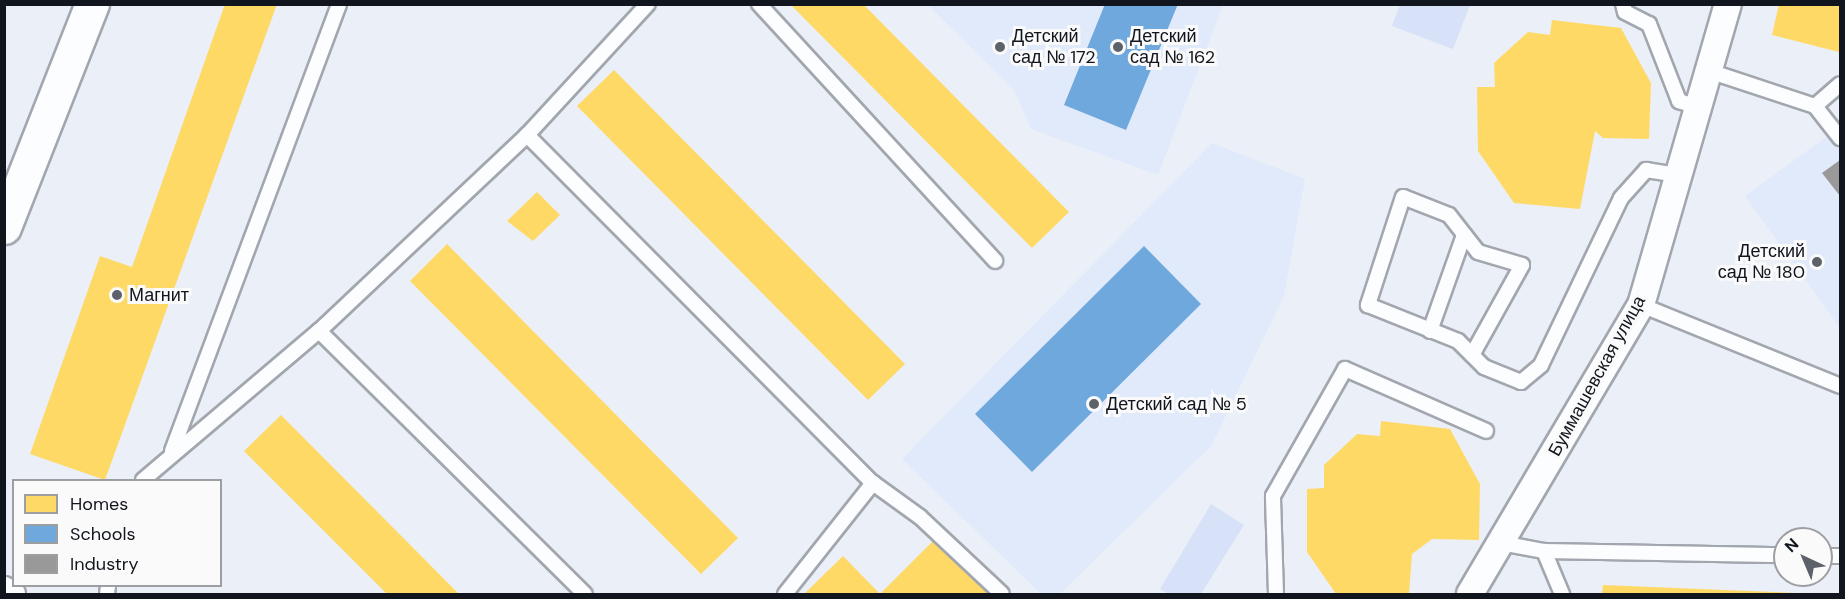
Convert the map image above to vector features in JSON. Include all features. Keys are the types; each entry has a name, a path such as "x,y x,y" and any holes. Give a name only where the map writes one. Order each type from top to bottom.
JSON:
{"street":[{"path":"4,227 19,156 92,4"},
{"name":"Буммашевская улица","path":"1470,594 1641,305 1682,176 1712,72 1728,4"},
{"path":"4,590 12,594"}],"lane":[{"path":"171,453 339,4"},
{"path":"144,479 171,453 319,331 527,135 648,4"},
{"path":"759,4 995,261"},
{"path":"1623,4 1625,12 1649,24 1679,101 1700,108"},
{"path":"1712,72 1815,105 1840,138"},
{"path":"1815,105 1840,84"},
{"path":"527,135 873,483 920,517 1002,594"},
{"path":"1472,355 1522,266 1478,252 1449,215 1403,197 1368,305 1458,341 1484,368 1521,382 1541,365 1621,198 1646,170 1682,176"},
{"path":"1430,331 1464,235"},
{"path":"1641,305 1840,386"},
{"path":"319,331 585,594"},
{"path":"1276,594 1273,496 1345,369 1486,431"},
{"path":"784,594 873,483"},
{"path":"1501,543 1544,551 1773,555"},
{"path":"1544,551 1562,594"}],"shaded area":[{"path":"1400,4 1470,5 1453,49 1392,26"},
{"name":"Детский сад № 162","path":"928,5 1223,5 1158,175 1031,129 1014,90"},
{"name":"Детский сад № 180","path":"1840,127 1840,328 1745,196"},
{"name":"Детский сад № 5","path":"1212,143 1305,179 1284,296 1211,446 1060,594 1041,594 902,459"},
{"path":"1211,504 1244,525 1201,594 1169,594 1160,589"}],"building: Homes":[{"path":"225,4 277,4 105,479 102,479 30,454 100,256 132,267"},
{"path":"790,4 863,4 1069,212 1032,248"},
{"path":"1779,4 1840,4 1839,52 1772,35"},
{"path":"1552,20 1621,28 1651,83 1649,139 1603,138 1595,131 1580,209 1514,203 1478,151 1477,87 1495,87 1494,63 1528,32 1550,35"},
{"path":"614,70 905,364 868,400 577,106"},
{"path":"537,192 560,215 533,241 507,221"},
{"path":"447,244 738,538 701,574 410,281"},
{"path":"281,415 459,594 387,594 244,451"},
{"path":"1381,421 1450,429 1480,484 1479,540 1432,539 1412,554 1409,594 1336,594 1307,552 1307,489 1324,488 1324,465 1357,434 1380,436"},
{"path":"935,539 990,594 880,594"},
{"path":"843,556 880,594 804,594"},
{"path":"1603,585 1797,593 1797,594 1602,594"}],"building: Schools":[{"path":"1105,4 1178,4 1126,130 1064,105"},
{"path":"1144,246 1201,304 1032,472 975,414"}],"building: Industry":[{"path":"1840,160 1840,196 1822,173"}],"place":[{"name":"Детский сад № 172","path":"1000,47"},
{"name":"Детский сад № 162","path":"1118,47"},
{"name":"Детский сад № 180","path":"1817,262"},
{"name":"Магнит","path":"117,295"},
{"name":"Детский сад № 5","path":"1094,404"}]}
